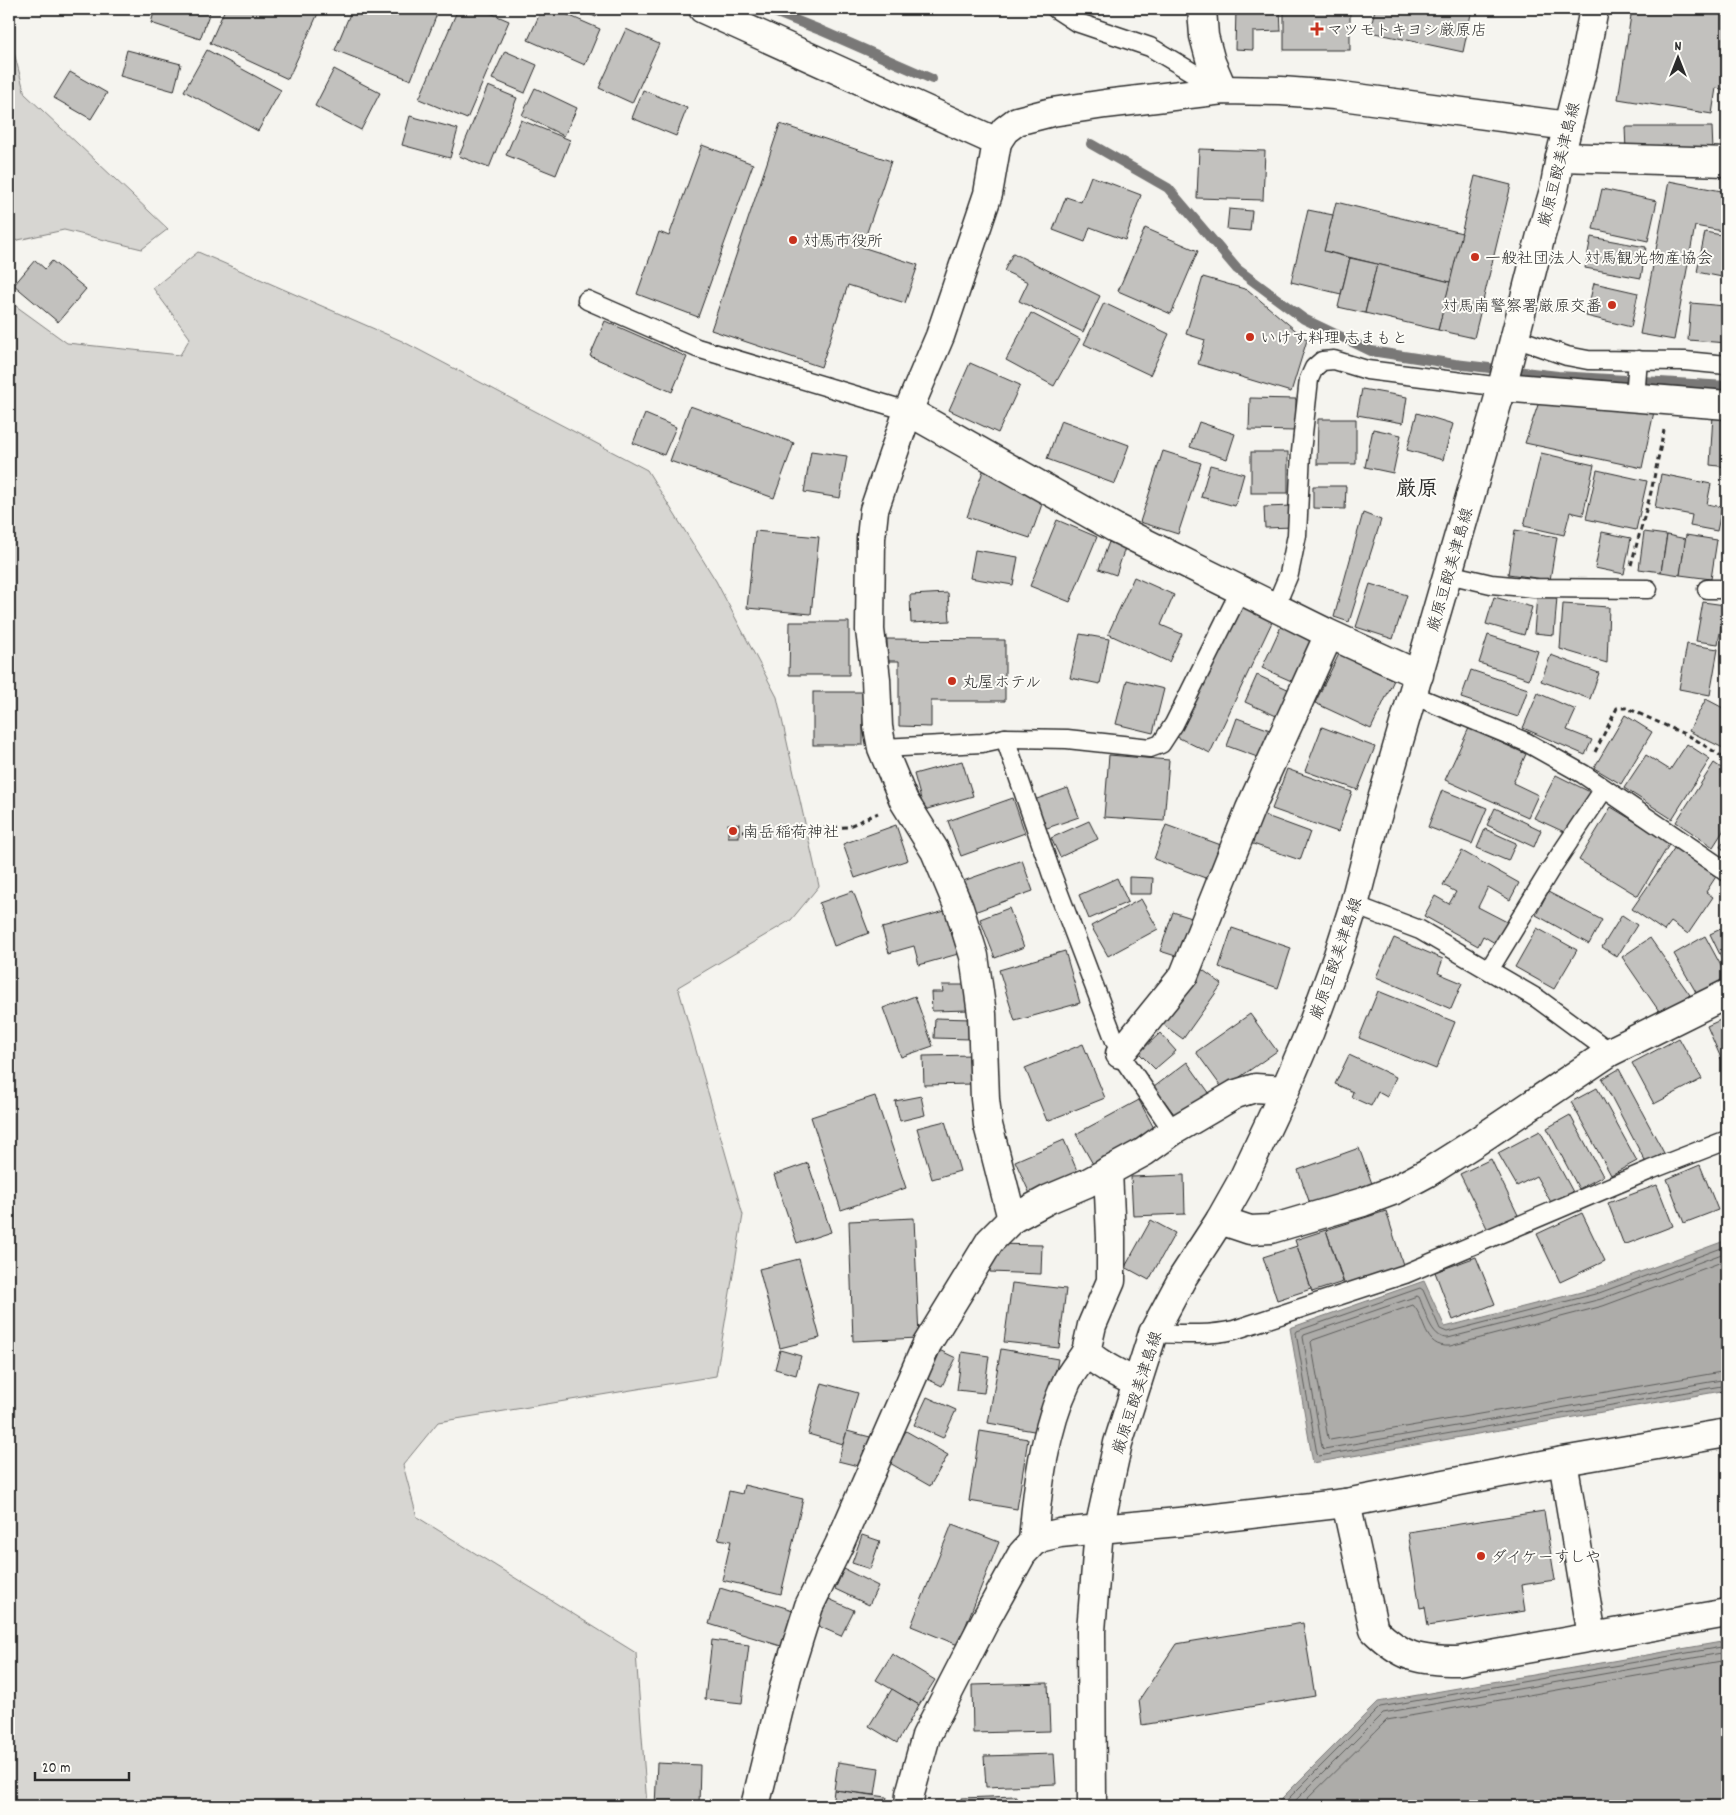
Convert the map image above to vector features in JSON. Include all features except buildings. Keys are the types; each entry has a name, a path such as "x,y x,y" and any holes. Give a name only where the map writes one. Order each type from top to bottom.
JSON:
{"street":[{"path":"703,9 997,142"},
{"path":"1202,9 1204,36 1211,62 1222,90"},
{"path":"1221,9 1222,90"},
{"name":"厳原豆酘美津島線","path":"1092,1806 1091,1631 1099,1529 1118,1443 1153,1333 1183,1277 1220,1220 1242,1180 1285,1090 1310,1031 1338,955 1503,384 1540,235 1554,190 1583,66 1594,9"},
{"path":"1012,1219 988,1125 985,1099 982,1014 974,956 959,908 935,851 904,801 882,748 878,727 876,679 870,630 871,538 874,510 908,411 940,336 988,194 997,142 1006,130 1017,121 1052,112 1222,90 1280,91 1334,95 1568,126"},
{"path":"1560,158 1727,162"},
{"path":"1503,384 1635,393 1670,400 1727,405"},
{"path":"908,411 1116,528 1327,633 1416,685"},
{"path":"1120,1054 1184,974 1250,809 1326,641"},
{"path":"1220,1220 1250,1230 1272,1229 1363,1202 1395,1190 1427,1173 1476,1142 1610,1052 1727,994"},
{"path":"755,1806 787,1676 809,1606 839,1545 928,1344 990,1241 1012,1219 1049,1199 1087,1183 1144,1152 1236,1094 1255,1088 1285,1090"},
{"path":"1033,1542 1036,1503 1054,1413 1068,1380 1086,1352 1092,1326 1111,1281 1108,1171"},
{"path":"1086,1352 1107,1368 1137,1383"},
{"path":"909,1806 910,1794 926,1736 986,1618 1022,1554 1033,1542 1043,1537 1060,1533 1190,1521 1346,1503 1727,1432"},
{"path":"1564,1461 1592,1636"},
{"path":"1346,1503 1374,1630 1388,1644 1408,1655 1427,1661 1458,1661 1727,1613"}],"lane":[{"path":"1056,9 1076,22 1150,47 1222,90"},
{"path":"586,300 696,348 908,411"},
{"path":"1513,345 1588,360 1638,365 1685,361 1727,365"},
{"path":"1275,607 1289,574 1298,535 1302,442 1309,378 1314,368 1322,361 1334,360 1367,370 1503,384"},
{"path":"1635,393 1638,365"},
{"path":"1448,574 1491,584 1534,588 1648,589"},
{"path":"882,748 982,743 1006,738 1067,739 1150,748 1160,744 1174,724 1241,589"},
{"path":"1707,589 1727,589"},
{"path":"1416,685 1583,774 1727,872"},
{"path":"1006,738 1052,876 1120,1054 1173,1132"},
{"path":"1488,970 1550,870 1604,789"},
{"path":"1354,905 1420,930 1538,998 1610,1052"},
{"path":"1153,1333 1196,1335 1234,1330 1405,1274 1650,1170 1727,1140"}],"path":[{"path":"1625,589 1650,492 1670,400"},
{"path":"1583,774 1617,708 1627,708 1685,734 1727,760"},
{"path":"743,831 847,827"}],"shaded area":[{"path":"9,34 25,94 168,229 142,249 64,230 9,242"},
{"path":"198,252 402,341 647,470 716,581 777,697 819,886 791,920 678,987 743,1215 716,1376 438,1422 403,1465 417,1517 636,1653 647,1806 9,1806 9,301 67,343 180,355 190,338 153,288"}],"water":[{"path":"1727,1240 1727,1390 1313,1463 1290,1328 1424,1281 1445,1327 1597,1288"},
{"path":"1727,1641 1727,1806 1274,1806 1378,1702"}],"waterway":[{"path":"767,9 932,79"},
{"path":"1091,144 1168,188 1237,269 1304,319 1371,351 1455,364 1558,376 1727,386"}],"place":[{"name":"マツモトキヨシ厳原店","path":"1317,29"},
{"name":"対馬市役所","path":"793,240"},
{"name":"一般社団法人 対馬観光物産協会","path":"1475,257"},
{"name":"対馬南警察署厳原交番","path":"1612,305"},
{"name":"いけす料理 志まもと","path":"1250,337"},
{"name":"丸屋ホテル","path":"952,681"},
{"name":"南岳稲荷神社","path":"733,831"},
{"name":"ダイケーすしや","path":"1481,1556"}],"district":[{"name":"厳原","path":"1417,488"}]}
